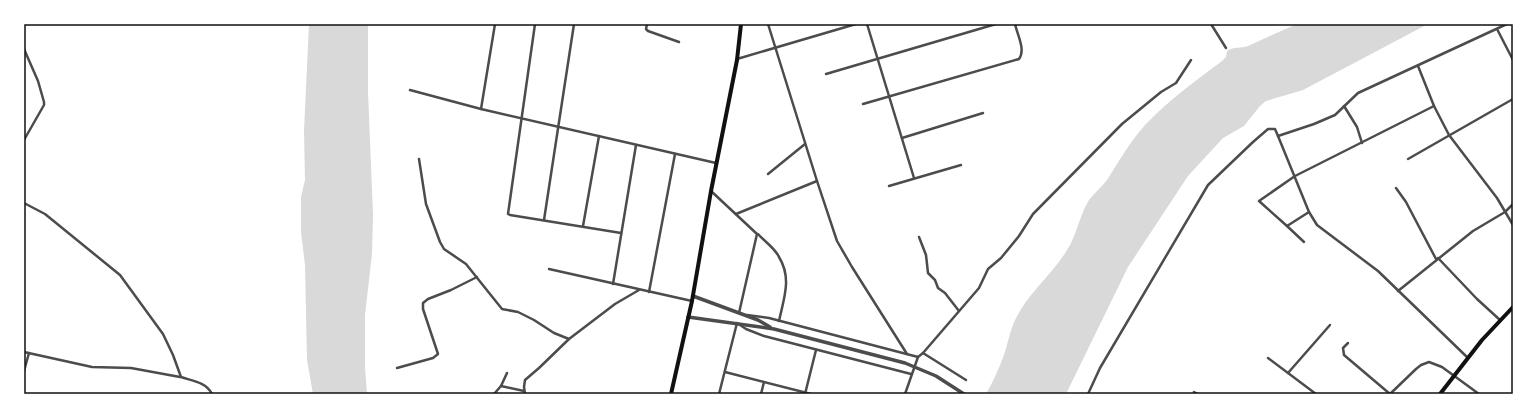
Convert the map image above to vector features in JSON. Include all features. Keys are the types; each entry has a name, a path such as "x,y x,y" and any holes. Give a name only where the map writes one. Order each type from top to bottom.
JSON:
{"main road":[{"path":"671,394 693,296 716,163 737,60 741,24"},
{"path":"1440,394 1482,340 1513,307"}],"street":[{"path":"481,109 495,24"},
{"path":"535,24 507,212 510,215 621,233"},
{"path":"544,220 574,24"},
{"path":"647,24 646,29 648,31 679,42"},
{"path":"768,24 837,241 907,354"},
{"path":"737,60 856,24"},
{"path":"867,24 914,178"},
{"path":"826,74 996,24"},
{"path":"863,104 1019,59 1022,55 1022,50 1015,24"},
{"path":"1211,24 1226,48"},
{"path":"1278,136 1335,115 1358,93 1507,24"},
{"path":"1497,29 1513,60"},
{"path":"24,49 37,78 44,102 44,105 24,140"},
{"path":"905,394 918,357 923,354 979,288 988,269 1001,258 1019,236 1033,214 1122,124 1161,92 1176,83 1191,60"},
{"path":"1418,66 1434,106 1449,135 1497,198 1513,225"},
{"path":"410,90 481,109 716,163"},
{"path":"1408,159 1513,99"},
{"path":"1344,106 1357,127 1362,143"},
{"path":"1304,242 1259,201 1295,176 1434,106"},
{"path":"902,138 983,113"},
{"path":"1088,394 1100,368 1208,185 1268,129 1275,129 1309,212 1317,225 1378,271 1468,358"},
{"path":"583,226 599,136"},
{"path":"768,174 805,144"},
{"path":"613,284 636,145"},
{"path":"650,292 675,154"},
{"path":"420,159 426,204 444,249 466,264 502,309 518,312 554,333 569,338"},
{"path":"889,186 961,165"},
{"path":"736,214 817,181"},
{"path":"1396,188 1406,202 1437,259 1500,320"},
{"path":"711,190 779,256 787,282 779,321"},
{"path":"24,204 44,214 120,275 163,334 181,377"},
{"path":"1398,291 1473,231 1505,212 1513,204"},
{"path":"1287,226 1309,212"},
{"path":"739,314 757,234"},
{"path":"919,237 926,255 928,273 935,280 938,288 945,293 959,311"},
{"path":"549,269 692,301"},
{"path":"397,368 433,358 438,354 422,303 477,277"},
{"path":"501,386 525,392 525,380 569,338 615,304 639,290"},
{"path":"693,296 758,320 774,329"},
{"path":"739,314 779,321 918,357"},
{"path":"688,317 774,329 913,366 936,376 964,394"},
{"path":"737,323 746,329 764,336 911,374"},
{"path":"719,394 737,323"},
{"path":"1288,373 1330,325"},
{"path":"1348,343 1343,348 1344,355 1389,394 1416,369 1426,362 1442,367 1479,394"},
{"path":"805,393 816,350"},
{"path":"24,352 92,367 132,368 181,377 202,383 210,390 212,394"},
{"path":"24,371 29,353"},
{"path":"923,354 966,380"},
{"path":"1268,358 1316,394"},
{"path":"725,372 811,394"},
{"path":"494,394 501,386 506,373"},
{"path":"761,394 764,382"},
{"path":"1194,392 1198,394"}],"shaded area":[{"path":"309,24 368,24 368,92 373,215 372,254 365,315 365,367 367,394 313,394 307,360 305,265 301,232 301,197 305,180 304,131"},
{"path":"1298,24 1428,24 1303,90 1266,101 1260,106 1244,126 1223,138 1188,176 1128,267 1066,394 986,394 1000,365 1012,327 1021,309 1055,268 1076,232 1089,200 1107,180 1145,125 1192,83 1222,61 1226,57 1227,51 1248,46"}]}
